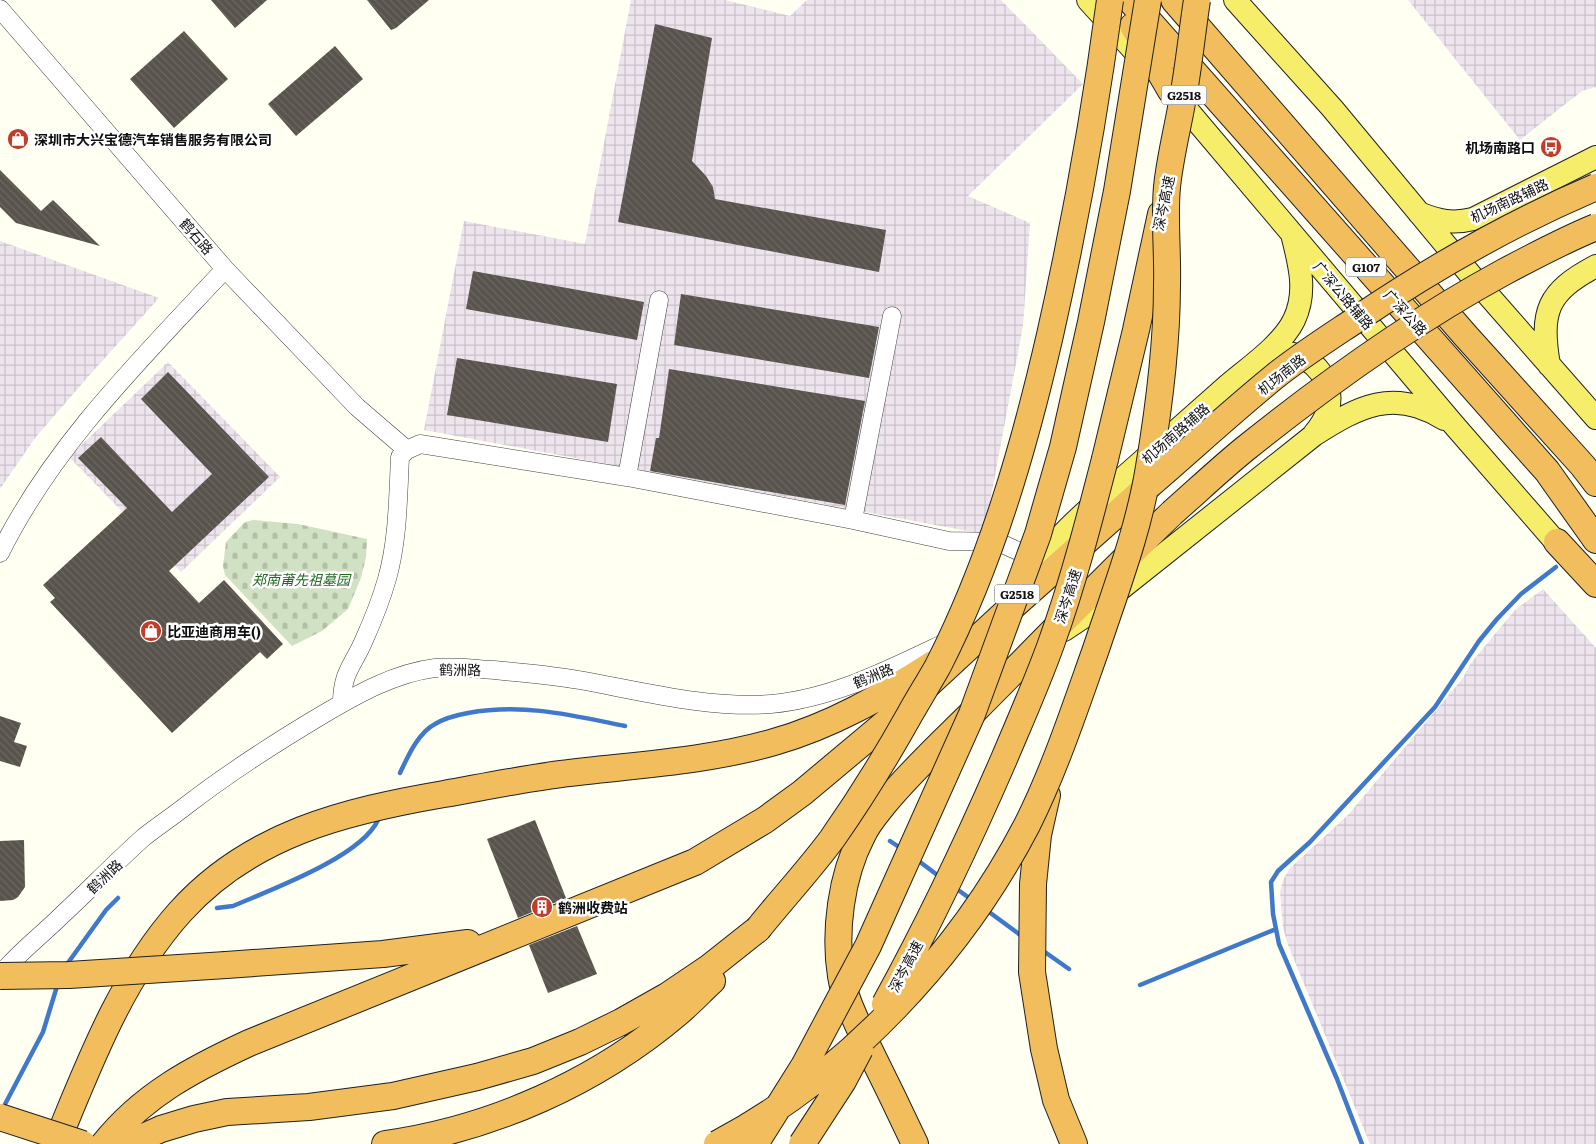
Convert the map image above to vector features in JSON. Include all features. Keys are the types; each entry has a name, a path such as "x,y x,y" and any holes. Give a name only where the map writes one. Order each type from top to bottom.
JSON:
{"highway":[{"path":"385,1144 452,1130 503,1114 550,1095 596,1070 639,1043 679,1012 715,978 758,929 831,840 886,757 938,666 973,589 999,518 1037,390 1066,266 1084,171 1110,0"},
{"path":"1118,0 1171,91"},
{"name":"广深公路","path":"1130,0 1547,471 1596,540"},
{"name":"G2518","path":"755,1144 804,1066 868,946 972,714 1038,534 1062,448 1091,322 1119,181 1148,0"},
{"name":"G107","path":"1174,0 1596,483"},
{"name":"深岑高速","path":"802,1144 843,1081 907,963 973,830 1051,644 1081,552 1136,330 1166,189 1184,92 1197,0"},
{"name":"机场南路","path":"1003,615 1275,376 1382,302 1436,268 1559,203 1596,187"},
{"path":"717,1144 782,1105 859,1043 902,1000 933,965 968,920 1026,826 1053,768 1092,658 1131,543 1148,472 1164,356 1167,287 1166,189"},
{"path":"915,1144 860,1030 841,978 838,927 847,872 862,834 899,786 1122,561 1172,513 1245,449 1342,374 1398,334 1464,294 1537,255 1596,227"},
{"path":"1557,542 1596,584"},
{"path":"104,1144 120,1124 150,1098 198,1067 249,1043 694,862 765,820 802,793 887,722 1003,615"},
{"path":"56,1144 109,1021 125,991 159,938 180,911 210,884 238,863 274,842 309,826 386,804 558,774 696,758 775,742 824,724 873,700 932,665 1003,615"},
{"path":"1053,768 1038,835 1033,884 1032,972 1044,1049 1056,1100 1074,1144"},
{"path":"128,1144 161,1129 194,1118 226,1112 309,1107 392,1096 477,1077 533,1061 580,1042 621,1022 710,967 758,929"},
{"path":"0,975 128,972 382,954 452,946 520,933"},
{"path":"0,1117 83,1144"}],"main road":[{"name":"广深公路辅路","path":"1088,0 1171,91 1454,425 1557,542 1596,592"},
{"path":"1235,0 1332,108 1419,213 1596,418"},
{"name":"机场南路辅路","path":"1419,213 1443,221 1453,222 1473,219 1596,157"},
{"name":"机场南路辅路","path":"1003,615 1039,560 1069,526 1258,360 1288,330 1298,309 1302,280 1293,235"},
{"path":"1550,365 1545,333 1550,308 1555,297 1574,279 1596,266"},
{"path":"1258,360 1269,354 1294,354 1305,358 1323,376 1328,387 1328,411 1323,423 1314,435"},
{"path":"1038,647 1094,610 1314,435 1351,412 1371,406 1394,403 1418,406 1430,410 1454,425"}],"street":[{"name":"鹤石路","path":"0,9 225,269 357,407 408,450"},
{"path":"0,553 16,521 43,478 106,396 225,269"},
{"path":"627,478 659,300"},
{"path":"853,520 892,316"},
{"path":"342,703 342,687 346,674 364,642 378,609 388,577 396,536 400,457 408,450 420,444 627,478 853,520 949,541 998,542 1039,560"},
{"name":"鹤洲路","path":"0,975 146,836 221,779 342,703 407,673 436,668 466,668 537,674 580,680 626,690 698,700 738,704 771,704 826,693 855,683 903,663 1003,615"}],"shaded area":[{"path":"631,0 725,0 790,16 807,0 1001,0 1083,84 968,196 1030,223 1023,326 984,534 424,430 464,221 585,244"},
{"path":"1408,0 1596,0 1596,87 1582,91 1520,140"},
{"path":"0,241 159,298 35,438 0,489"},
{"path":"168,362 280,477 181,572 69,457"},
{"path":"1543,589 1596,648 1596,1144 1370,1144 1288,945 1283,928 1280,892 1283,880 1290,868 1348,815 1463,678 1470,664 1515,610"}],"green space":[{"name":"郑南莆先祖墓园","path":"253,520 298,524 367,539 366,557 361,578 348,609 322,631 292,646 225,575 223,566 226,542 245,522"}],"building":[{"path":"211,0 267,0 235,28"},
{"path":"367,0 429,0 396,28 391,30"},
{"path":"655,24 712,38 692,161 713,187 715,199 886,230 879,272 618,222"},
{"path":"184,31 228,79 174,128 130,79"},
{"path":"335,46 363,79 296,136 268,104"},
{"path":"0,170 41,211 53,200 100,246 16,223 0,207"},
{"path":"473,271 644,302 637,340 466,309"},
{"path":"681,294 879,327 869,378 674,345"},
{"path":"457,358 617,384 608,442 447,415"},
{"path":"669,369 865,401 845,505 650,471 656,438 659,438"},
{"path":"168,372 269,477 169,571 199,603 224,580 283,644 267,659 260,652 172,733 50,602 55,598 43,585 127,508 78,458 101,437 172,512 212,474 141,399"},
{"path":"0,716 21,723 14,742 27,746 20,767 0,761"},
{"path":"535,820 566,898 518,918 487,839"},
{"path":"24,840 25,887 18,897 13,900 0,901 0,841"},
{"path":"577,926 597,974 548,993 529,945"}],"waterway":[{"path":"1362,1144 1337,1079 1279,944 1273,914 1271,882 1278,871 1310,842 1435,707 1479,641 1497,619 1521,594 1556,567"},
{"path":"400,773 406,759 423,733 443,720 464,714 488,710 528,710 566,714 625,726"},
{"path":"217,908 233,906 313,871 353,847 368,834 378,820"},
{"path":"890,841 902,849"},
{"path":"916,859 940,877"},
{"path":"954,887 972,900"},
{"path":"65,967 106,910 118,898"},
{"path":"985,909 1023,937"},
{"path":"1140,985 1276,929"},
{"path":"1042,950 1069,969"},
{"path":"3,1108 43,1032 58,983"}],"place":[{"name":"深圳市大兴宝德汽车销售服务有限公司","path":"18,139"},
{"name":"机场南路口","path":"1551,147"},
{"name":"比亚迪商用车()","path":"151,631"},
{"name":"鹤洲收费站","path":"542,907"}]}
